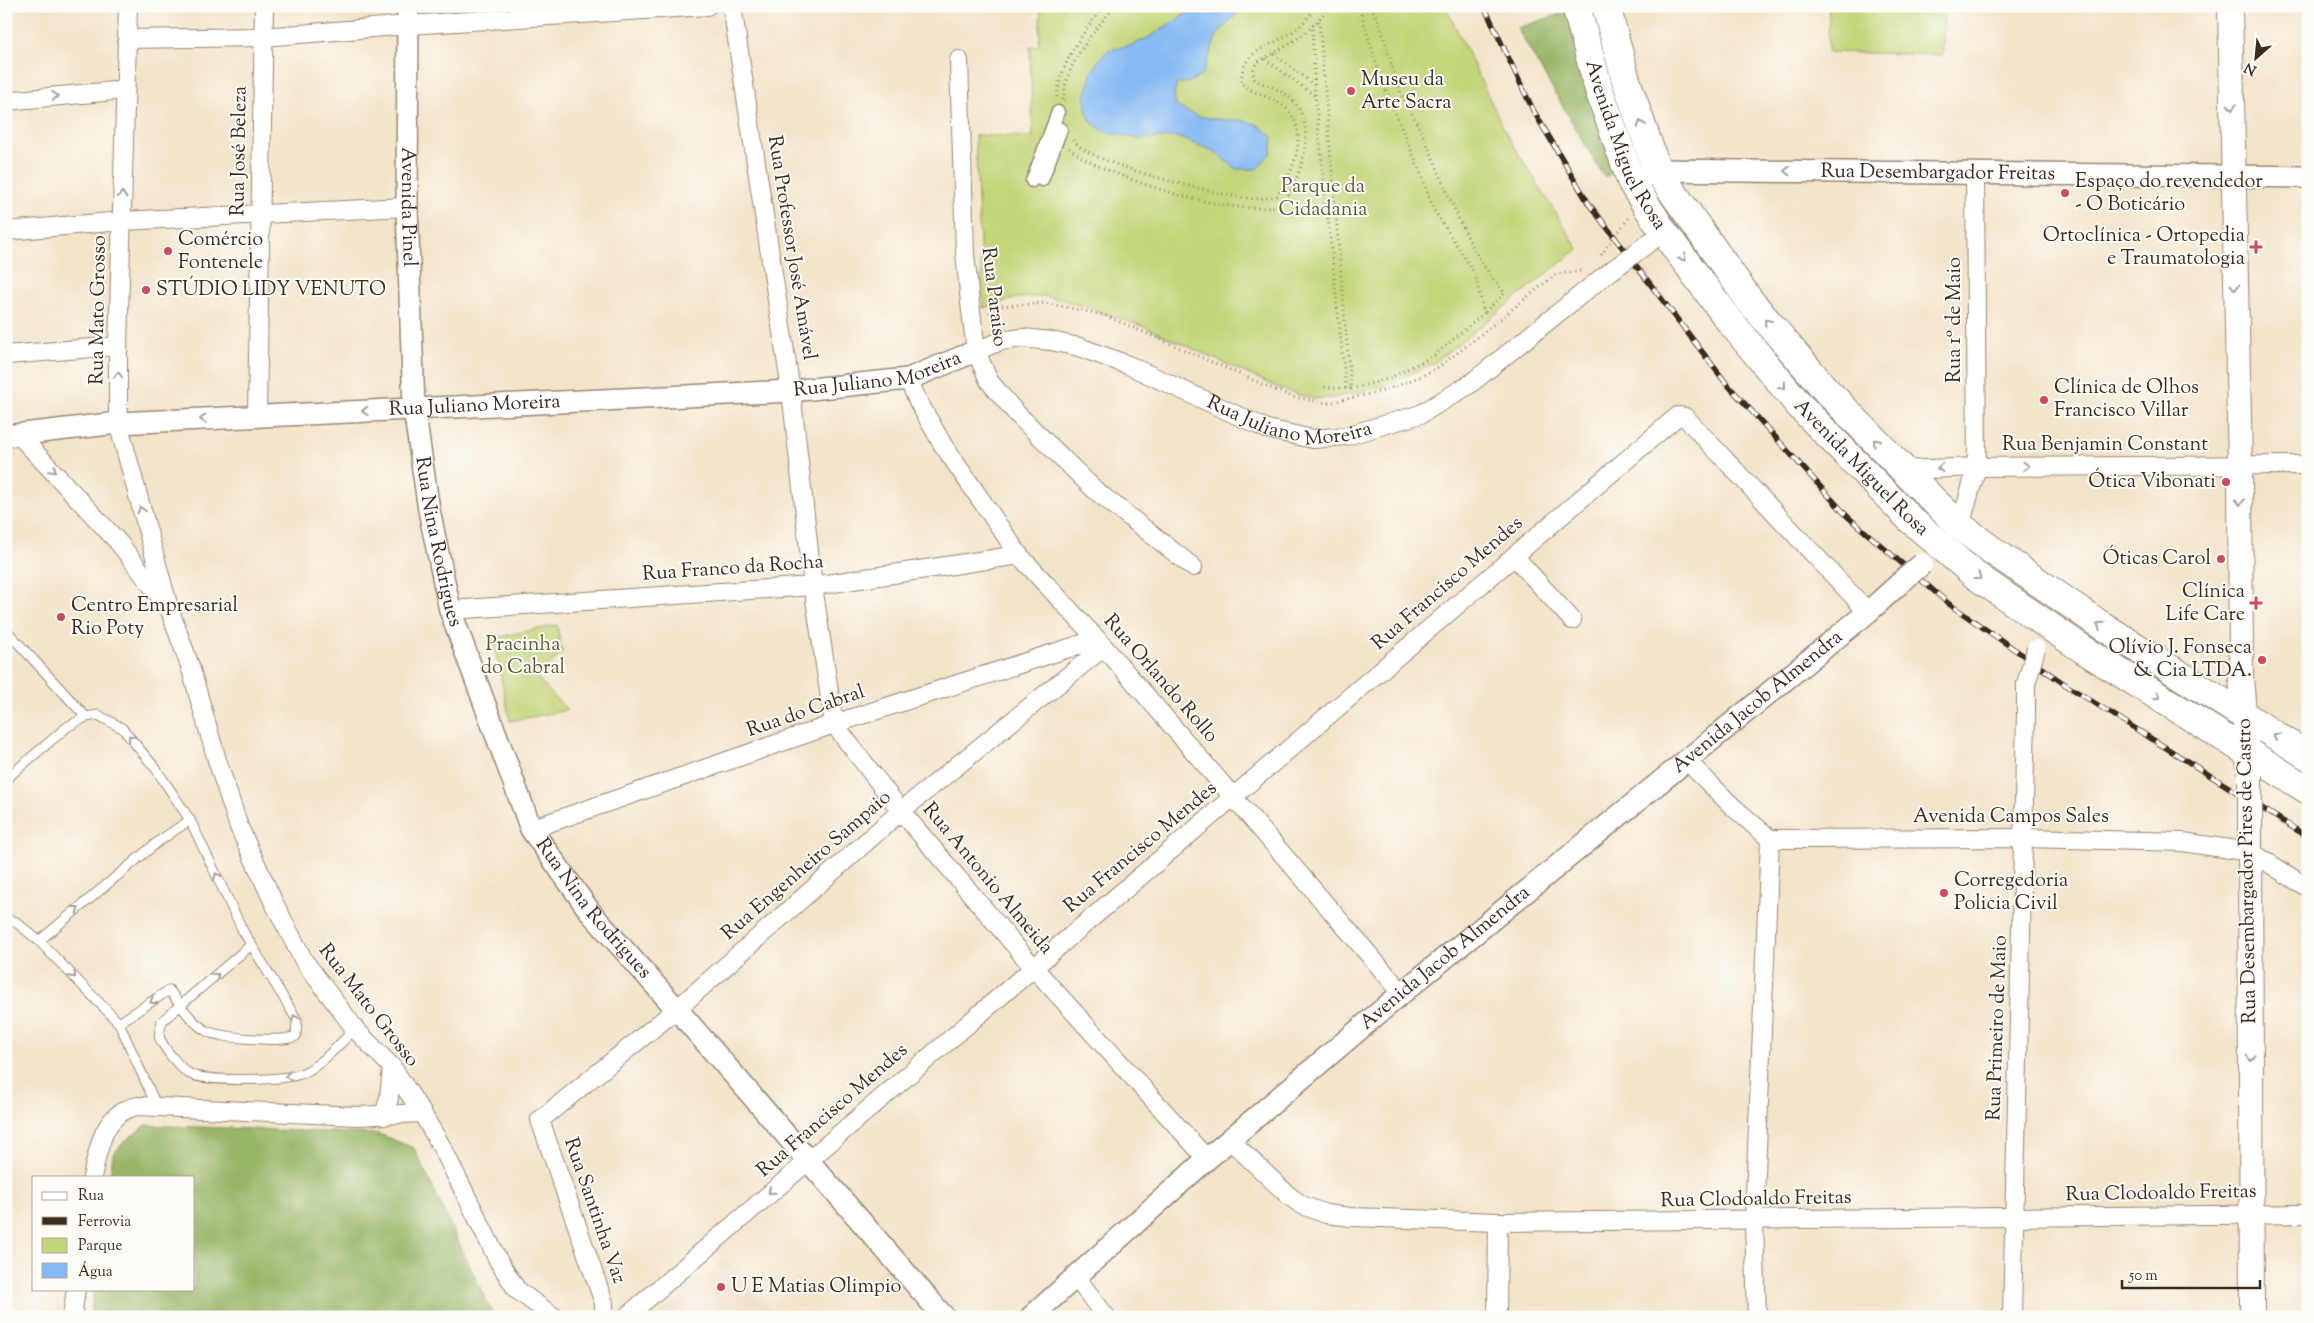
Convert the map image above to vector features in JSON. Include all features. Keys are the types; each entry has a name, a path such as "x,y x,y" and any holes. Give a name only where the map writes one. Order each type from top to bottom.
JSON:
{"main road":[{"name":"Avenida Miguel Rosa","path":"1576,6 1599,90 1632,182 1659,235 1799,405 1911,520 1931,555 1976,576 2249,764 2308,790"},
{"name":"Avenida Miguel Rosa","path":"1606,6 1626,80 1657,170 1750,301 1825,389 1960,526 2098,624 2308,756"},
{"name":"Rua Desembargador Pires de Castro","path":"2230,6 2240,465 2241,678 2249,764 2252,1317"},
{"path":"1599,90 1626,80"},
{"path":"1931,555 1960,526"}],"street":[{"name":"Rua Mato Grosso","path":"128,6 118,346 118,424 169,608 190,666 240,827 273,901 304,961 355,1029 392,1067 422,1113 444,1151 499,1262 517,1290 554,1317"},
{"name":"Rua José Beleza","path":"257,416 264,6"},
{"path":"127,40 263,37 408,16 707,6"},
{"name":"Rua Professor José Amável","path":"732,6 791,391 813,586"},
{"name":"Avenida Pinel","path":"408,16 407,207 414,409"},
{"name":"Rua Paraiso","path":"959,60 965,253 976,351 989,381 1016,413 1095,490 1193,567"},
{"path":"6,101 125,90"},
{"path":"1060,109 1037,180 1066,132"},
{"name":"Rua Desembargador Freitas","path":"1632,182 1657,170 2308,177"},
{"name":"Rua 1º de Maio","path":"1975,172 1977,467"},
{"path":"6,231 122,221 407,207"},
{"name":"Rua Juliano Moreira","path":"13,436 118,424 791,391 908,379 1000,341 1022,338 1051,341 1079,347 1128,365 1267,429 1313,439 1346,436 1421,414 1470,384 1593,274 1659,235"},
{"path":"6,355 118,346"},
{"name":"Rua Orlando Rollo","path":"908,379 919,403 943,445 1019,555 1101,643 1402,993"},
{"name":"Rua Nina Rodrigues","path":"414,409 429,510 450,610 531,829 591,913 677,1009 944,1317"},
{"name":"Rua Francisco Mendes","path":"626,1317 1666,424 1678,416 1684,417 1868,612"},
{"name":"Rua Mato Grosso","path":"13,436 119,543 169,608"},
{"name":"Rua Benjamin Constant","path":"1903,470 1977,467 2308,465"},
{"path":"1960,526 1977,467"},
{"path":"119,543 137,552 142,549 147,534"},
{"name":"Rua Franco da Rocha","path":"450,610 813,586 1019,555"},
{"name":"Avenida Jacob Almendra","path":"1031,1317 1207,1159 1231,1141 1402,993 1868,612 1931,555"},
{"path":"1514,556 1572,620"},
{"name":"Rua Antonio Almeida","path":"813,586 834,724 901,811 1033,968 1207,1159"},
{"name":"Rua Primeiro de Maio","path":"2012,1317 2013,1218 2025,838 2026,684 2036,649 2047,624"},
{"name":"Rua do Cabral","path":"531,829 834,724 1101,643"},
{"name":"Rua Engenheiro Sampaio","path":"540,1120 677,1009 901,811 1101,643"},
{"path":"1686,760 1732,806 1770,839 1754,1221 1757,1317"},
{"name":"Avenida Campos Sales","path":"1770,839 2025,838 2182,842 2250,846"},
{"path":"2250,846 2308,888"},
{"path":"384,1116 389,1098 392,1067"},
{"path":"92,1176 107,1127 113,1117 129,1108 157,1107 384,1116 422,1113"},
{"name":"Rua Santinha Vaz","path":"540,1120 604,1303 604,1317"},
{"name":"Rua Clodoaldo Freitas","path":"1231,1141 1289,1196 1302,1205 1318,1211 1351,1217 1498,1222 1754,1221 2308,1214"},
{"path":"1497,1317 1498,1222"},
{"path":"1076,1277 1106,1317"},
{"path":"72,1317 76,1290"}],"lane":[{"path":"6,630 86,717"},
{"path":"6,779 67,727 86,717 98,715 122,728 156,769 190,820 251,945 297,1020 296,1036 290,1040 268,1040 207,1032 181,1006 169,990 119,1023"},
{"path":"39,940 158,841 190,820"},
{"path":"6,912 11,921 39,940 119,1023 157,1107"},
{"path":"251,945 162,1021 160,1040 182,1069 202,1078 241,1080 302,1074 317,1064 355,1029"}],"path":[{"path":"1060,109 1056,105 1061,76 1075,44 1104,6"},
{"path":"1060,109 1064,90 1074,62 1089,36 1115,6"},
{"path":"1066,132 1074,142 1088,153 1151,175 1236,197 1257,199 1277,196 1297,152 1299,132 1284,106 1267,96 1249,91 1242,84 1241,77 1250,56 1293,32 1307,19 1316,6"},
{"path":"1066,132 1065,145 1078,156 1111,172 1156,188 1233,207 1265,207 1280,204 1289,194 1304,158 1307,131 1299,110 1288,96 1280,90 1254,79 1253,74 1257,64 1299,38 1312,24 1318,21 1328,6"},
{"path":"1359,6 1381,79 1434,210 1475,274 1484,313"},
{"path":"1322,387 1351,389 1388,379 1435,355 1505,293 1491,278 1469,237 1419,126 1403,98 1378,21 1370,6"},
{"path":"1318,21 1351,389"},
{"path":"1312,24 1315,96 1346,389"},
{"path":"1274,54 1314,85"},
{"path":"1265,59 1315,96"},
{"path":"1598,259 1630,216"},
{"path":"972,323 1001,306 1044,303 1104,315 1292,397 1328,403 1383,391 1422,376 1440,366 1469,344 1556,274 1593,274"},
{"path":"1044,296 1044,303"}],"shaded area":[{"name":"U E Matias Olimpio","path":"725,1258 777,1317 658,1317"}],"green space":[{"name":"Parque da Cidadania","path":"1041,6 1445,6 1507,135 1578,249 1435,362 1388,385 1332,398 1313,399 1281,389 1145,327 1067,301 1044,296 1017,298 983,308 975,135 1033,137 1030,47 1039,46"},
{"path":"1829,6 1944,6 1943,55 1828,52"},
{"path":"1567,12 1613,173 1604,177 1517,28"},
{"name":"Pracinha do Cabral","path":"557,625 562,653 536,677 567,710 510,721 493,638"},
{"path":"146,1125 379,1134 414,1148 494,1317 90,1317 94,1290 195,1290 195,1176 110,1176 113,1154 125,1141"}],"water":[{"path":"1198,6 1244,6 1217,35 1202,75 1190,82 1177,84 1174,93 1176,106 1197,116 1240,120 1257,124 1273,137 1271,153 1257,169 1236,169 1214,151 1177,137 1140,139 1105,132 1091,122 1086,110 1085,99 1091,74 1098,61 1108,50 1132,45 1148,38"}],"railway":[{"path":"1484,6 1533,110 1589,204 1726,383 1848,517 1949,604 2066,685 2308,837"}],"place":[{"name":"Museu da Arte Sacra","path":"1351,91"},
{"name":"Espaço do revendedor - O Boticário","path":"2065,193"},
{"name":"Ortoclínica - Ortopedia e Traumatologia","path":"2256,247"},
{"name":"Comércio Fontenele","path":"168,251"},
{"name":"STÚDIO LIDY VENUTO","path":"146,290"},
{"name":"Clínica de Olhos Francisco Villar","path":"2044,400"},
{"name":"Ótica Vibonati","path":"2226,482"},
{"name":"Óticas Carol","path":"2221,559"},
{"name":"Clínica Life Care","path":"2256,603"},
{"name":"Centro Empresarial Rio Poty","path":"61,617"},
{"name":"Olívio J. Fonseca & Cia LTDA.","path":"2262,660"},
{"name":"Corregedoria Policia Civil","path":"1944,893"},
{"name":"U E Matias Olimpio","path":"721,1287"}]}
